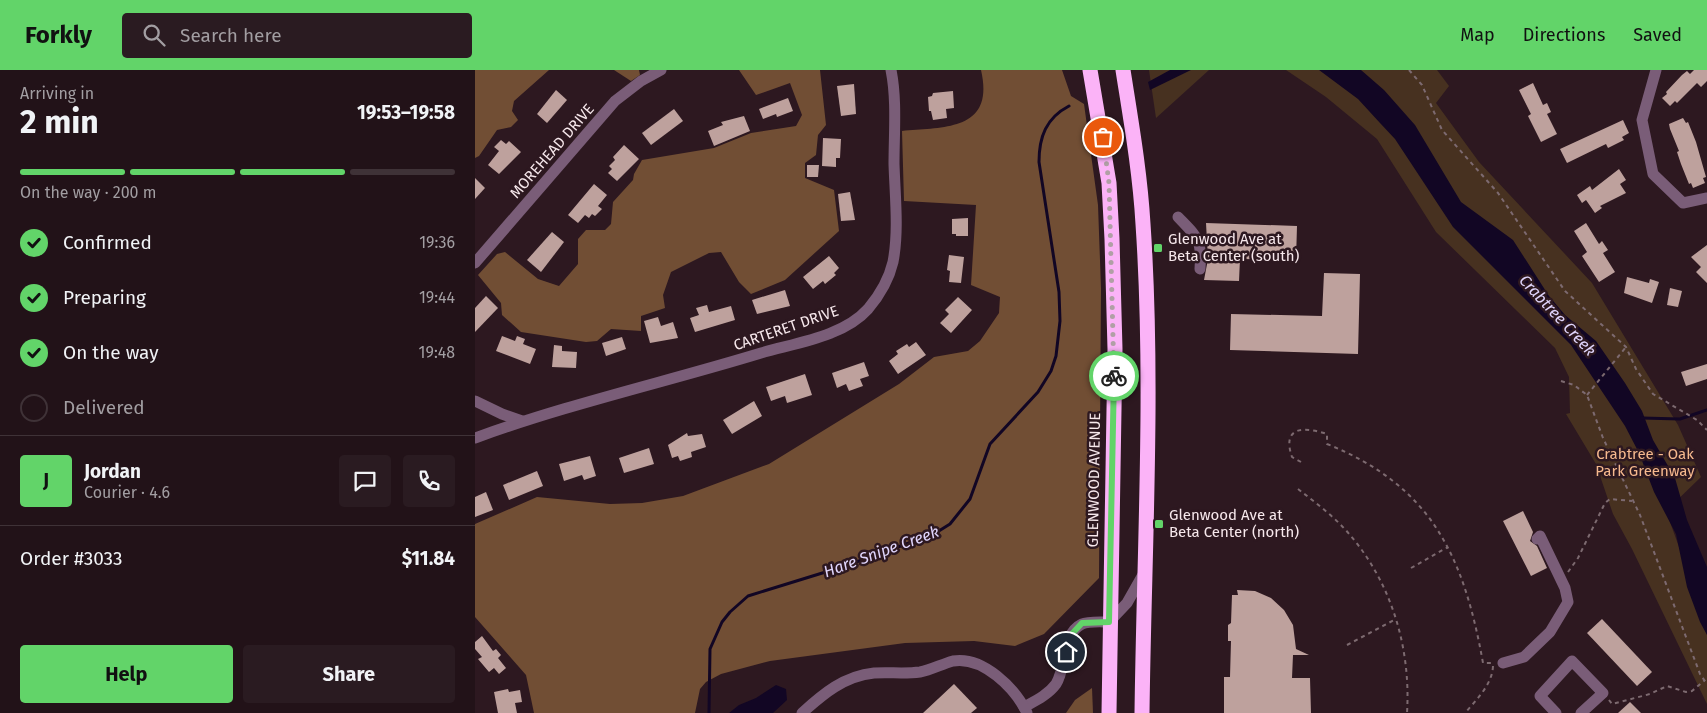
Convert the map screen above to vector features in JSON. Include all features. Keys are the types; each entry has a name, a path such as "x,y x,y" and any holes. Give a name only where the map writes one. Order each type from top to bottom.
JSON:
{"highway":[{"name":"GLENWOOD AVENUE","path":"1091,70 1109,183 1112,239 1115,349 1109,713"},
{"path":"1123,70 1137,157 1143,224 1148,369 1142,713"}],"street":[{"name":"MOREHEAD DRIVE","path":"475,263 615,101 636,84 661,70"},
{"name":"CARTERET DRIVE","path":"475,438 522,421 708,370 837,330 862,314 882,288 893,263 894,121 891,70"},
{"path":"1656,70 1642,120 1653,174 1683,203 1707,198"},
{"path":"1178,217 1195,236 1201,247 1201,269"},
{"path":"475,401 522,421"},
{"path":"1503,663 1524,657 1550,632 1568,602 1540,536 1537,539"},
{"path":"802,713 831,688 859,676 922,672 952,662 964,661 984,667 996,676 1026,710 1056,684 1069,637 1074,630 1082,623 1109,622 1127,603 1144,573"},
{"path":"1557,713 1539,696 1572,661 1603,694 1581,713"}],"path":[{"path":"1409,70 1422,85 1442,130 1498,193 1565,291 1626,347 1636,369 1653,394 1697,420 1707,430"},
{"path":"1587,395 1626,347"},
{"path":"1561,381 1574,385 1587,395 1603,438 1632,499 1707,684"},
{"path":"1301,462 1292,457 1289,448 1289,440 1295,432 1303,428 1327,434 1327,444 1357,456 1377,468 1415,500 1435,524 1448,547 1470,602 1483,663 1491,663 1493,665 1492,676 1483,691 1465,713"},
{"path":"1298,489 1332,517 1365,555 1378,576 1396,619 1407,667 1407,713"},
{"path":"1559,577 1573,567 1605,503 1610,499 1632,499"},
{"path":"1411,568 1448,547"},
{"path":"1347,645 1396,619"},
{"path":"1603,694 1612,704 1650,694 1667,686 1686,692 1691,691 1705,680"}],"green space":[{"path":"1149,70 1209,70 1156,118"},
{"name":"Crabtree - Oak Park Greenway","path":"1286,70 1437,70 1449,86 1436,103 1479,162 1592,283 1678,425 1701,477 1666,511 1696,594 1707,615 1707,704 1632,549 1613,514 1596,464 1566,414 1570,413 1569,377 1555,348 1436,232 1377,139 1326,97"}],"shaded area":[{"path":"475,70 549,70 514,101 512,111 518,120 511,127 497,130 479,156 475,158"},
{"path":"614,70 639,70 640,75 631,81"},
{"path":"739,70 820,70 826,125 818,135 816,155 805,163 805,178 834,190 839,231 785,280 751,294 739,282 721,252 709,253 671,272 663,295 665,308 641,316 641,331 611,329 597,341 586,342 521,332 502,315 501,303 478,275 497,254 505,252 538,279 559,286 578,264 578,239 586,230 605,230 611,224 613,202 633,180 634,174 642,160 714,148 751,133 796,126 802,115 790,83 756,95"},
{"path":"981,70 1062,70 1071,96 1084,104 1098,205 1101,288 1099,578 1044,634 1015,646 974,641 905,643 770,661 721,674 706,682 700,689 695,713 534,713 526,675 475,617 475,524 537,497 610,504 642,503 683,496 769,464 899,384 934,357 968,351 980,341 999,313 1000,297 971,285 976,205 904,201 902,131 950,126 963,122 973,115 981,105 983,90"},
{"path":"1092,688 1093,713 1066,713 1075,700"}],"water":[{"path":"1170,70 1191,70 1150,90 1148,82"},
{"name":"Crabtree Creek","path":"1319,70 1361,70 1384,90 1415,125 1461,202 1513,240 1549,296 1565,315 1596,341 1625,383 1642,411 1653,440 1675,478 1687,520 1707,567 1707,635 1687,587 1676,534 1654,492 1639,453 1625,426 1571,345 1453,227 1395,139 1358,99"},
{"path":"776,685 786,689 787,700 773,713 729,713 739,705 756,698"}],"building":[{"path":"1694,70 1707,70 1707,81 1701,87 1697,83 1677,103 1675,101 1670,106 1662,98 1667,94 1666,92 1687,71 1690,74"},
{"path":"1533,83 1543,105 1547,103 1551,112 1547,114 1557,134 1541,142 1528,116 1531,114 1519,90"},
{"path":"854,84 856,114 841,116 837,86"},
{"path":"556,90 567,100 547,123 537,114"},
{"path":"953,91 954,108 946,109 947,118 933,120 931,111 929,111 928,97 932,96 933,93"},
{"path":"788,98 793,111 777,117 776,114 763,119 759,109"},
{"path":"674,109 683,121 651,145 642,133"},
{"path":"744,116 750,131 714,146 708,131 723,125 721,122"},
{"path":"1683,118 1686,123 1688,122 1696,142 1706,177 1703,178 1705,183 1693,188 1691,183 1689,184 1681,164 1677,152 1679,151 1669,124"},
{"path":"1623,120 1629,133 1622,137 1624,140 1608,148 1606,144 1567,163 1560,149"},
{"path":"823,138 841,139 840,158 836,158 836,167 822,166"},
{"path":"501,140 506,144 509,141 521,152 499,174 488,165 499,151 494,147"},
{"path":"624,145 639,159 617,181 608,173 612,169 609,166 615,160 613,157"},
{"path":"807,165 819,165 818,177 807,177"},
{"path":"1619,169 1626,180 1620,184 1626,193 1600,206 1602,208 1595,213 1586,200 1582,203 1577,195 1590,186 1592,190"},
{"path":"475,178 485,188 475,199"},
{"path":"594,184 607,195 598,206 602,209 595,216 592,214 589,218 585,215 578,223 568,215"},
{"path":"850,192 855,220 841,221 838,194"},
{"path":"968,218 968,236 952,234 952,219"},
{"path":"1206,223 1297,226 1296,260 1240,259 1239,281 1204,280 1208,259"},
{"path":"1586,223 1599,244 1602,241 1608,250 1603,253 1615,272 1599,282 1582,256 1587,252 1574,231"},
{"path":"552,232 564,242 541,272 527,260"},
{"path":"1707,245 1707,283 1696,272 1701,267 1691,257"},
{"path":"949,255 964,257 961,283 949,282 950,271 947,270"},
{"path":"829,256 839,268 834,273 836,275 825,284 823,281 813,289 803,277"},
{"path":"1324,273 1360,274 1358,354 1230,350 1231,314 1322,316"},
{"path":"1627,277 1649,283 1650,279 1659,282 1652,303 1624,293"},
{"path":"1670,288 1682,291 1678,307 1667,305"},
{"path":"785,290 790,306 757,314 752,300"},
{"path":"486,296 498,308 475,332 475,308"},
{"path":"958,297 972,310 951,333 940,323 949,314 945,310"},
{"path":"707,305 709,312 731,306 735,320 695,332 690,318 699,315 696,308"},
{"path":"658,317 661,326 673,322 678,338 650,343 644,321"},
{"path":"502,336 515,341 517,336 525,339 523,344 536,349 530,364 496,351"},
{"path":"622,337 626,349 606,356 602,343"},
{"path":"916,342 926,355 898,374 889,361 898,354 896,351 907,344 909,347"},
{"path":"554,345 562,346 562,351 577,352 576,368 552,367"},
{"path":"864,362 869,376 860,379 863,386 849,391 846,384 837,388 832,373"},
{"path":"1707,364 1707,379 1686,386 1681,372"},
{"path":"805,374 812,395 787,403 785,396 771,401 766,387"},
{"path":"754,401 762,416 732,434 723,420"},
{"path":"687,433 688,436 702,434 706,447 691,452 692,457 680,461 678,456 672,458 668,445"},
{"path":"649,448 654,464 624,473 619,458"},
{"path":"590,456 596,476 584,480 582,475 564,481 559,464"},
{"path":"537,471 543,486 509,500 503,485"},
{"path":"486,492 493,510 475,517 475,497"},
{"path":"1523,511 1533,532 1530,541 1537,546 1547,568 1531,576 1503,521"},
{"path":"1237,590 1255,591 1271,598 1284,610 1293,625 1296,649 1309,655 1293,655 1292,678 1310,678 1311,713 1224,713 1224,677 1230,677 1231,641 1228,641 1228,625 1231,623 1232,595 1238,595"},
{"path":"1602,619 1652,672 1637,686 1587,633"},
{"path":"482,636 493,651 496,649 501,655 498,658 506,668 499,674 494,668 489,672 478,659 482,657 475,649 475,642"},
{"path":"954,684 977,708 971,713 923,713"},
{"path":"508,689 509,692 520,690 522,702 515,703 517,713 498,713 494,692"},
{"path":"1630,702 1641,713 1618,713"}],"waterway":[{"name":"Hare Snipe Creek","path":"709,713 710,649 722,622 730,612 748,596 845,566 934,534 950,524 970,499 990,444 1038,392 1051,371 1056,356 1060,321 1059,292 1039,153 1042,136 1049,122 1069,106"},
{"path":"1642,418 1680,419 1707,410"}],"way so far":[{"path":"1103,137 1109,183 1112,239 1114,376"}],"place":[{"name":"Glenwood Ave at Beta Center (south)","path":"1158,248"},
{"name":"Glenwood Ave at Beta Center (north)","path":"1159,524"}],"route":[{"path":"1066,652 1069,637 1082,623 1109,622 1114,376"}]}
